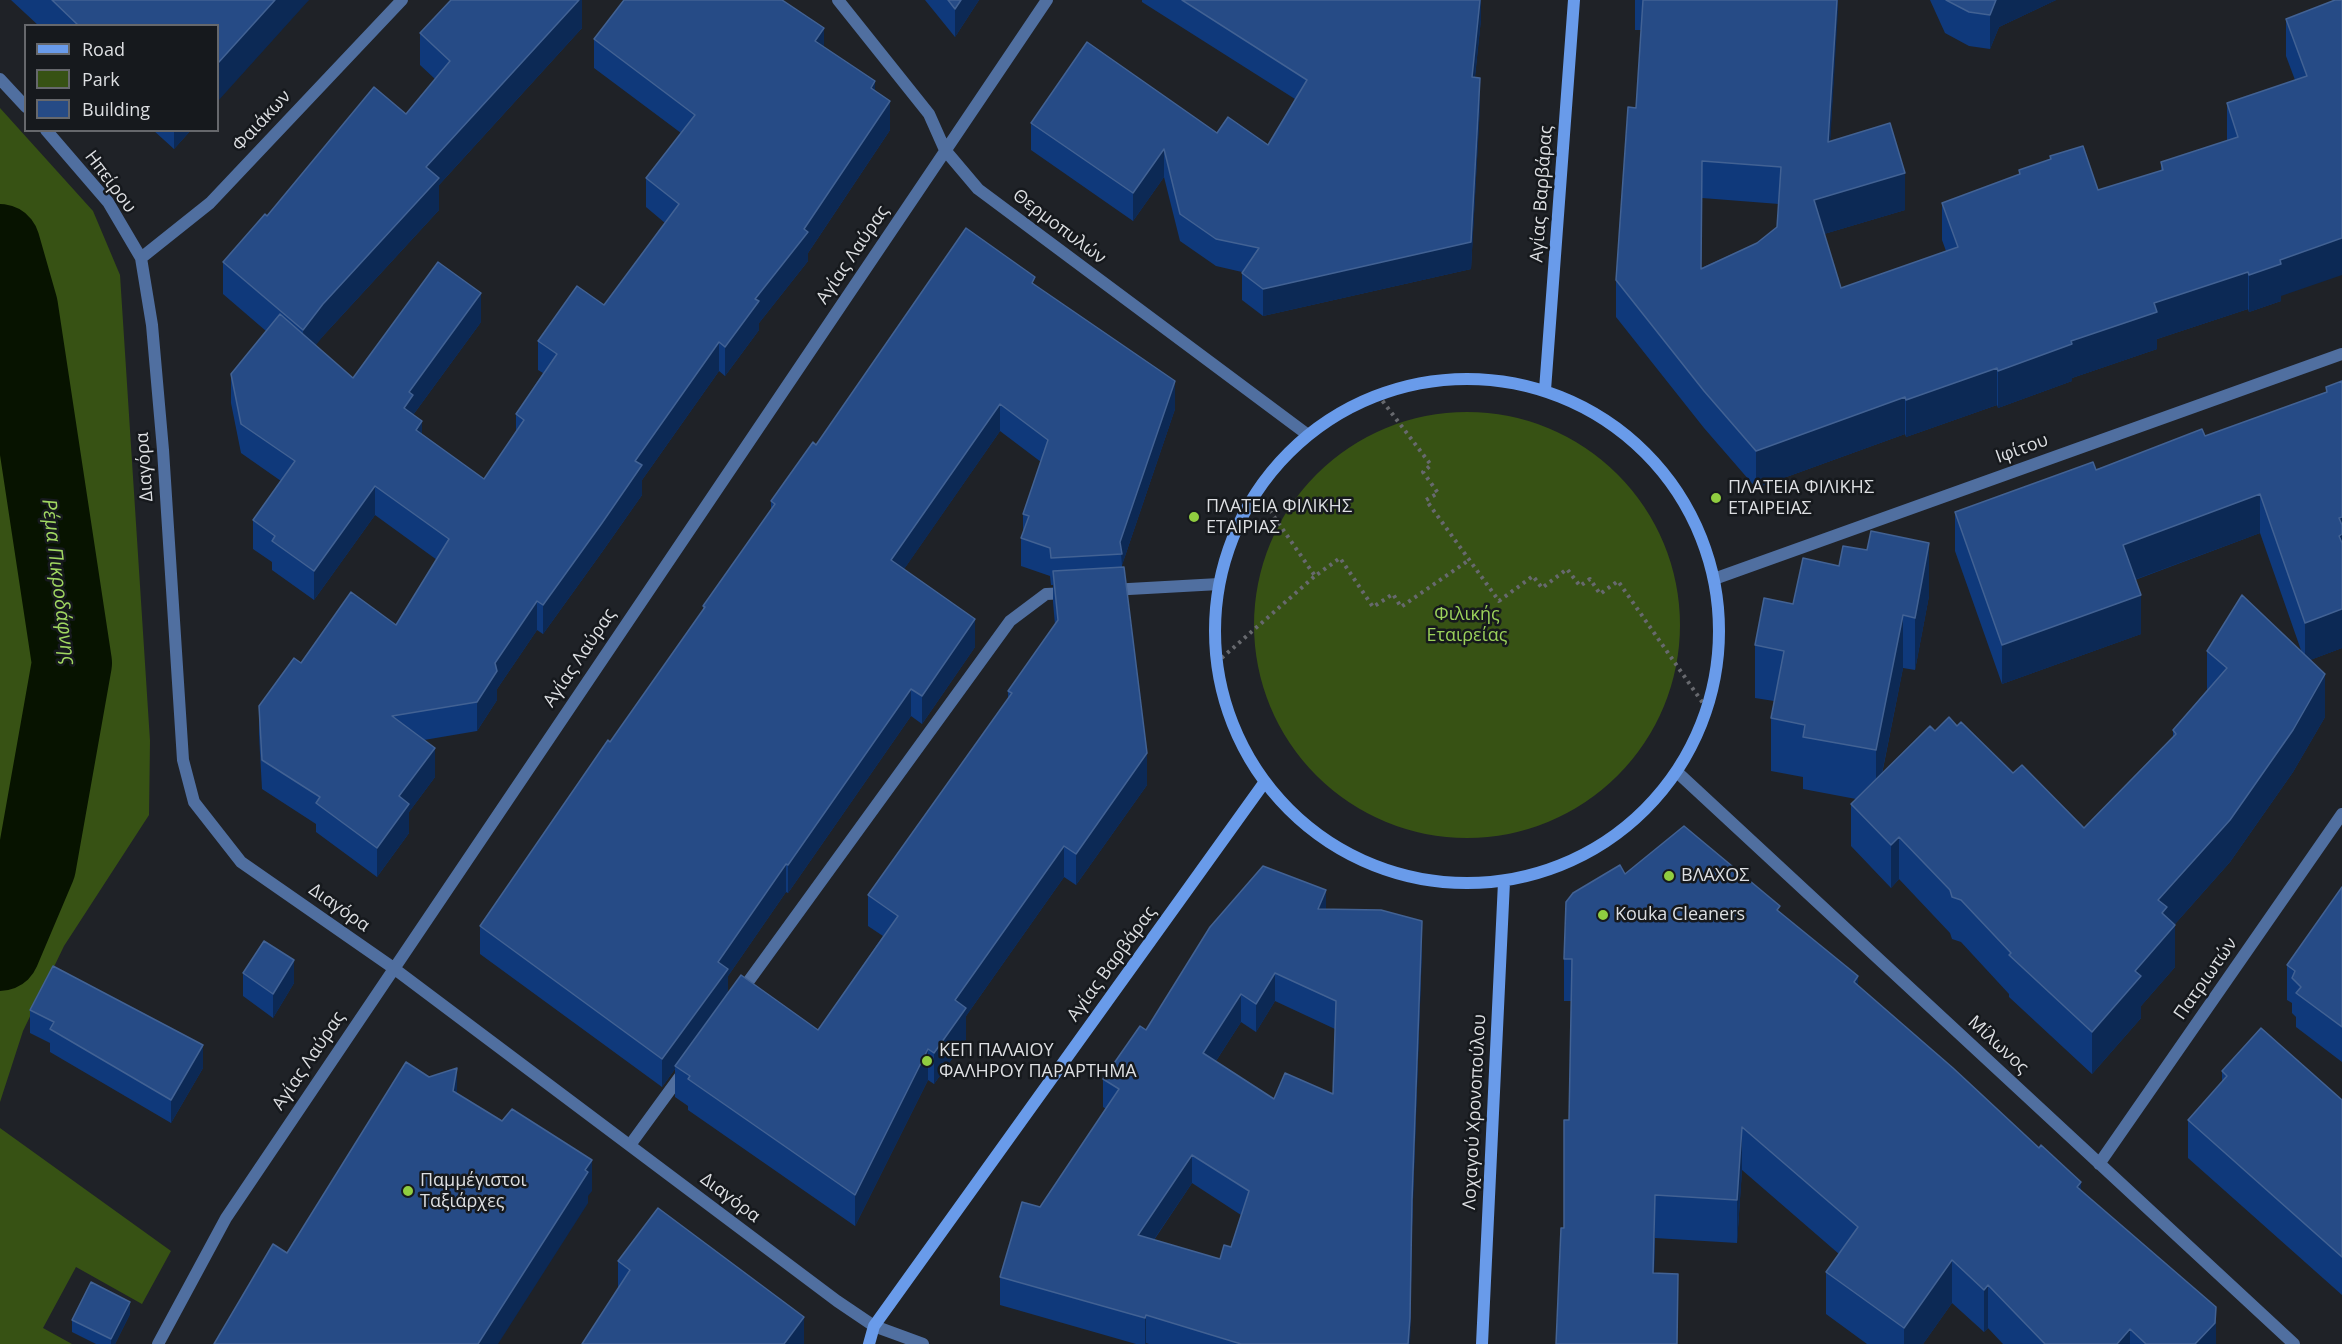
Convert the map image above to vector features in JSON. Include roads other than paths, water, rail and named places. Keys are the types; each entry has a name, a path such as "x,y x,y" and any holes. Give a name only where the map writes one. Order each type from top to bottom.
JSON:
{"street":[{"name":"Φαιάκων","path":"141,258 210,203 402,0"},
{"name":"Θερμοπυλών","path":"838,0 929,114 945,150 978,189 1308,435"},
{"name":"Αγίας Λαύρας","path":"158,1344 226,1218 1047,0"},
{"name":"Αγίας Βαρβάρας","path":"1545,390 1574,0"},
{"path":"0,79 24,105"},
{"name":"Ηπείρου","path":"48,132 108,202 141,258"},
{"name":"Διαγόρα","path":"141,258 152,325 162,438 183,760 194,802 241,862 393,968 837,1301 874,1326 924,1344"},
{"name":"Ιφίτου","path":"1714,579 2342,354"},
{"path":"1461,378 1504,381 1545,390 1580,405 1613,424 1642,448 1667,476 1688,508 1704,543 1714,579 1719,622 1717,666 1707,709 1677,772 1630,824 1572,862 1504,882 1459,885 1412,879 1368,865 1328,843 1292,814 1264,783 1240,742 1232,723 1225,704 1216,663 1219,584 1233,536 1257,492 1280,462 1308,435 1341,412 1378,395 1419,383 1461,378"},
{"path":"735,999 1010,621 1046,594 1219,584"},
{"name":"Μίλωνος","path":"1677,772 2294,1344"},
{"name":"Αγίας Βαρβάρας","path":"869,1344 874,1326 1264,783"},
{"name":"Πατριωτών","path":"2099,1164 2342,814"},
{"name":"Λοχαγού Χρονοπούλου","path":"1482,1344 1504,882"},
{"path":"630,1145 693,1058"}],"waterway":[{"name":"Ρέμα Πικροδάφνης","path":"0,244 18,307 72,663 36,866 0,951"}],"place":[{"name":"ΠΛΑΤΕΙΑ ΦΙΛΙΚΗΣ ΕΤΑΙΡΕΙΑΣ","path":"1716,498"},
{"name":"ΠΛΑΤΕΙΑ ΦΙΛΙΚΗΣ ΕΤΑΙΡΙΑΣ","path":"1194,517"},
{"name":"ΒΛΑΧΟΣ","path":"1669,876"},
{"name":"Kouka Cleaners","path":"1603,915"},
{"name":"ΚΕΠ ΠΑΛΑΙΟΥ ΦΑΛΗΡΟΥ ΠΑΡΑΡΤΗΜΑ","path":"927,1061"},
{"name":"Παμμέγιστοι Ταξιάρχες","path":"408,1191"}],"park label":[{"name":"Φιλικής Εταιρείας","path":"1467,625"}]}
